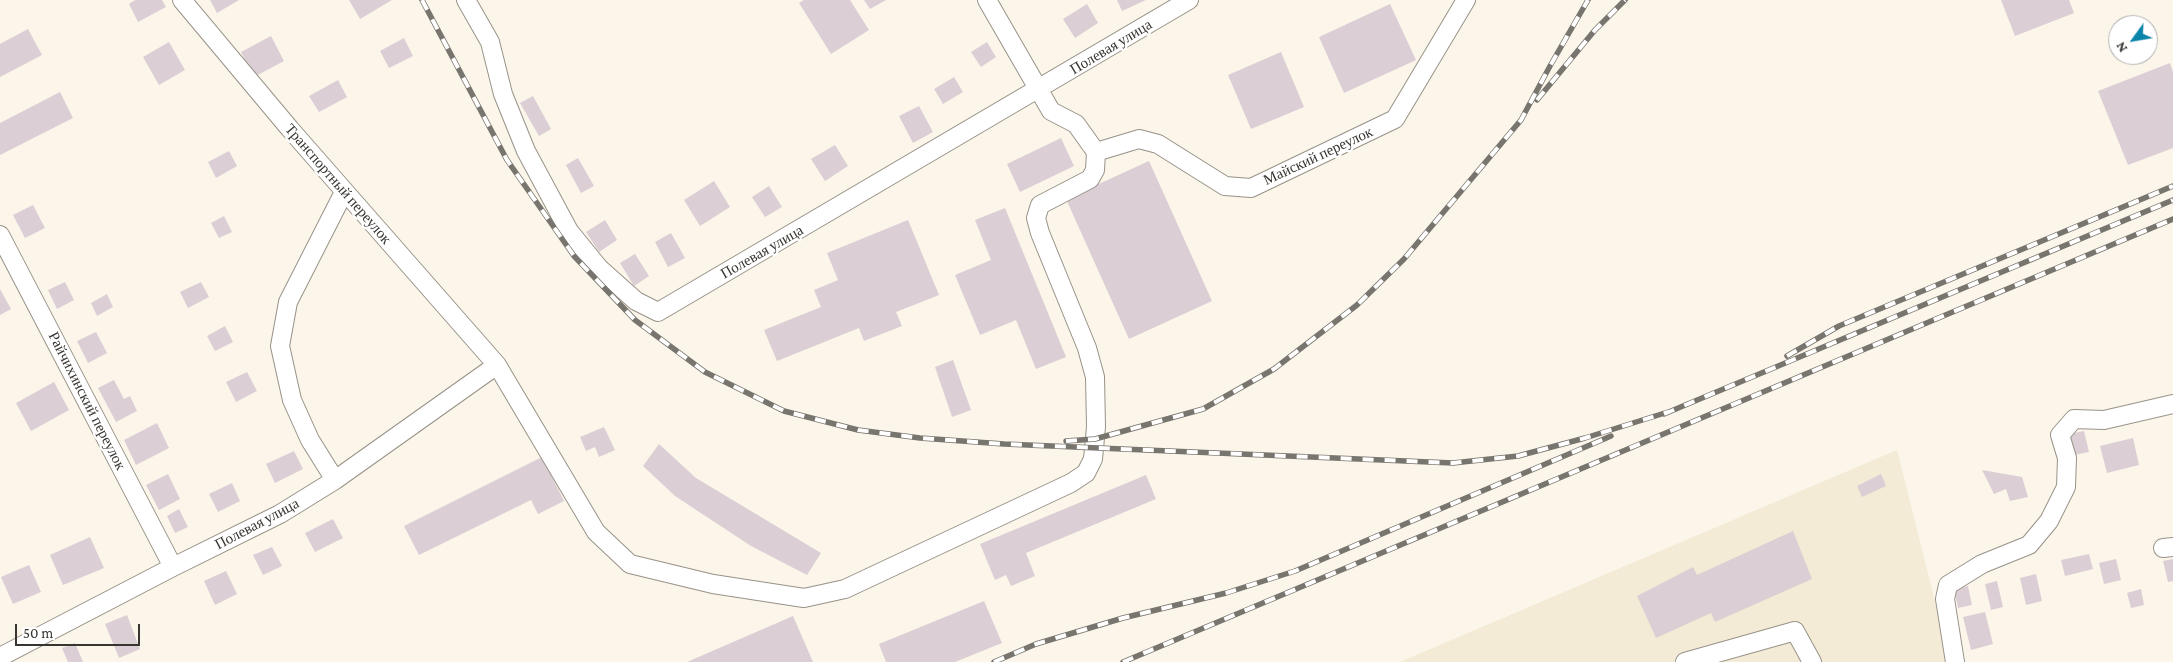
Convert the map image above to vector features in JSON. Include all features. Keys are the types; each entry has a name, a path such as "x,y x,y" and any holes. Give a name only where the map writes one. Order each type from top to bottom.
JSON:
{"street":[{"name":"Транспортный переулок","path":"182,0 344,192 498,365 596,532 630,564 713,584 804,598 845,589 1071,484 1086,473 1093,459 1096,427 1095,377 1087,348 1040,233 1036,218 1040,205 1090,179 1095,170 1096,152"},
{"name":"Полевая улица","path":"466,0 490,42 503,94 526,151 569,231 599,268 636,301 658,312 1038,91 1189,0"},
{"path":"987,0 1051,111 1076,124 1096,152"},
{"name":"Майский переулок","path":"1096,152 1139,139 1158,144 1225,186 1251,188 1394,119 1466,0"},
{"path":"335,480 310,440 292,400 280,346 288,302 344,192"},
{"name":"Райчихинский переулок","path":"0,235 173,567"},
{"name":"Полевая улица","path":"0,657 280,514 335,480 498,365"},
{"path":"1955,662 1945,599 1948,585 1982,564 2029,545 2049,521 2066,487 2067,458 2060,435 2074,419 2104,420 2173,404"},
{"path":"1685,662 1795,631 1812,662"}],"shaded area":[{"path":"1897,450 1950,662 1400,662"}],"building":[{"path":"135,0 162,0 166,7 138,22 129,4"},
{"path":"210,0 239,0 217,13"},
{"path":"349,0 392,0 360,19"},
{"path":"804,0 850,0 869,30 831,54 799,3"},
{"path":"864,0 886,0 870,9"},
{"path":"1117,0 1146,0 1122,11"},
{"path":"2001,0 2069,0 2074,13 2015,36"},
{"path":"1087,4 1098,23 1075,38 1063,19"},
{"path":"1390,4 1416,60 1344,93 1319,37"},
{"path":"28,29 42,55 0,77 0,44"},
{"path":"271,36 284,61 254,77 241,52"},
{"path":"404,38 413,56 389,68 380,51"},
{"path":"169,42 185,70 159,85 143,57"},
{"path":"987,42 996,57 981,67 971,52"},
{"path":"1281,52 1304,107 1251,129 1228,75"},
{"path":"2170,63 2173,72 2173,148 2128,165 2098,91"},
{"path":"954,77 963,92 943,104 934,89"},
{"path":"338,80 347,97 319,112 309,96"},
{"path":"60,92 73,118 0,155 0,123"},
{"path":"533,96 551,129 539,136 520,103"},
{"path":"919,106 933,132 913,143 899,116"},
{"path":"1061,138 1074,166 1020,192 1007,164"},
{"path":"835,145 848,166 825,181 811,159"},
{"path":"229,151 237,166 216,178 208,162"},
{"path":"578,158 594,186 581,193 566,165"},
{"path":"1149,161 1212,301 1129,339 1066,199"},
{"path":"714,181 730,207 700,226 684,200"},
{"path":"769,186 782,207 765,217 752,197"},
{"path":"33,205 45,228 25,238 13,215"},
{"path":"1005,208 1066,357 1036,369 1016,320 980,335 955,275 991,260 975,220"},
{"path":"224,216 232,232 219,238 211,223"},
{"path":"605,220 617,240 599,252 586,232"},
{"path":"908,220 939,295 896,312 902,326 864,341 859,328 777,361 764,330 821,307 814,290 838,280 827,253"},
{"path":"671,233 685,258 668,267 655,242"},
{"path":"635,254 649,276 634,286 620,263"},
{"path":"65,282 74,300 57,309 48,290"},
{"path":"201,282 209,297 188,308 180,292"},
{"path":"0,289 11,309 0,315"},
{"path":"107,294 113,307 97,316 91,303"},
{"path":"225,326 233,342 215,351 207,336"},
{"path":"96,332 107,353 88,363 77,341"},
{"path":"953,360 971,410 952,417 935,367"},
{"path":"247,372 257,391 236,402 226,382"},
{"path":"114,380 124,399 130,396 137,411 116,422 98,388"},
{"path":"54,382 69,410 31,431 16,403"},
{"path":"157,423 169,448 136,465 124,440"},
{"path":"604,427 615,450 599,457 595,447 586,451 580,437"},
{"path":"2084,431 2089,452 2074,455 2069,434"},
{"path":"2133,438 2139,465 2107,473 2100,446"},
{"path":"659,444 696,478 821,553 807,575 751,546 675,496 643,466"},
{"path":"294,451 303,469 275,483 266,464"},
{"path":"542,457 564,501 538,514 531,500 419,555 404,526"},
{"path":"1982,470 2022,477 2028,497 2010,501 2006,489 1994,494"},
{"path":"168,474 180,499 159,510 146,485"},
{"path":"1881,474 1886,486 1862,497 1857,486"},
{"path":"1146,475 1156,499 1026,553 1035,576 1011,586 1006,575 995,580 980,544"},
{"path":"232,483 240,501 218,512 209,494"},
{"path":"179,509 188,527 175,533 167,516"},
{"path":"333,519 343,538 315,552 305,533"},
{"path":"1793,531 1812,579 1715,622 1711,613 1656,638 1637,596 1693,567 1697,575"},
{"path":"90,537 104,568 63,585 50,555"},
{"path":"272,547 282,566 263,575 253,555"},
{"path":"2089,554 2093,569 2065,576 2061,560"},
{"path":"2116,559 2121,580 2104,584 2099,563"},
{"path":"2173,559 2173,581 2168,582 2163,561"},
{"path":"29,565 41,592 13,604 1,577"},
{"path":"226,571 237,594 215,605 204,581"},
{"path":"2036,574 2042,601 2026,605 2020,578"},
{"path":"1997,581 2003,607 1991,610 1985,584"},
{"path":"1968,586 1972,605 1958,608 1954,589"},
{"path":"2141,589 2144,605 2131,608 2127,593"},
{"path":"984,601 1002,643 955,662 886,662 879,644"},
{"path":"1985,612 1993,644 1971,650 1963,617"},
{"path":"127,615 140,649 119,658 105,624"},
{"path":"793,616 813,662 687,662"},
{"path":"75,643 83,662 68,662 62,648"}],"railway":[{"path":"422,0 507,160 574,256 635,320 705,372 784,411 858,430 920,438 1004,444 1453,463 1518,456 1585,438 1668,412"},
{"path":"1066,441 1095,439 1203,409 1274,369 1357,305 1404,259 1521,120 1588,0"},
{"path":"1537,100 1595,30 1625,0"},
{"path":"1787,356 1839,326 2173,186"},
{"path":"1664,414 2173,200"},
{"path":"1123,662 2173,219"},
{"path":"994,662 1036,644 1123,618 1226,593 1295,571 1611,436"}]}
